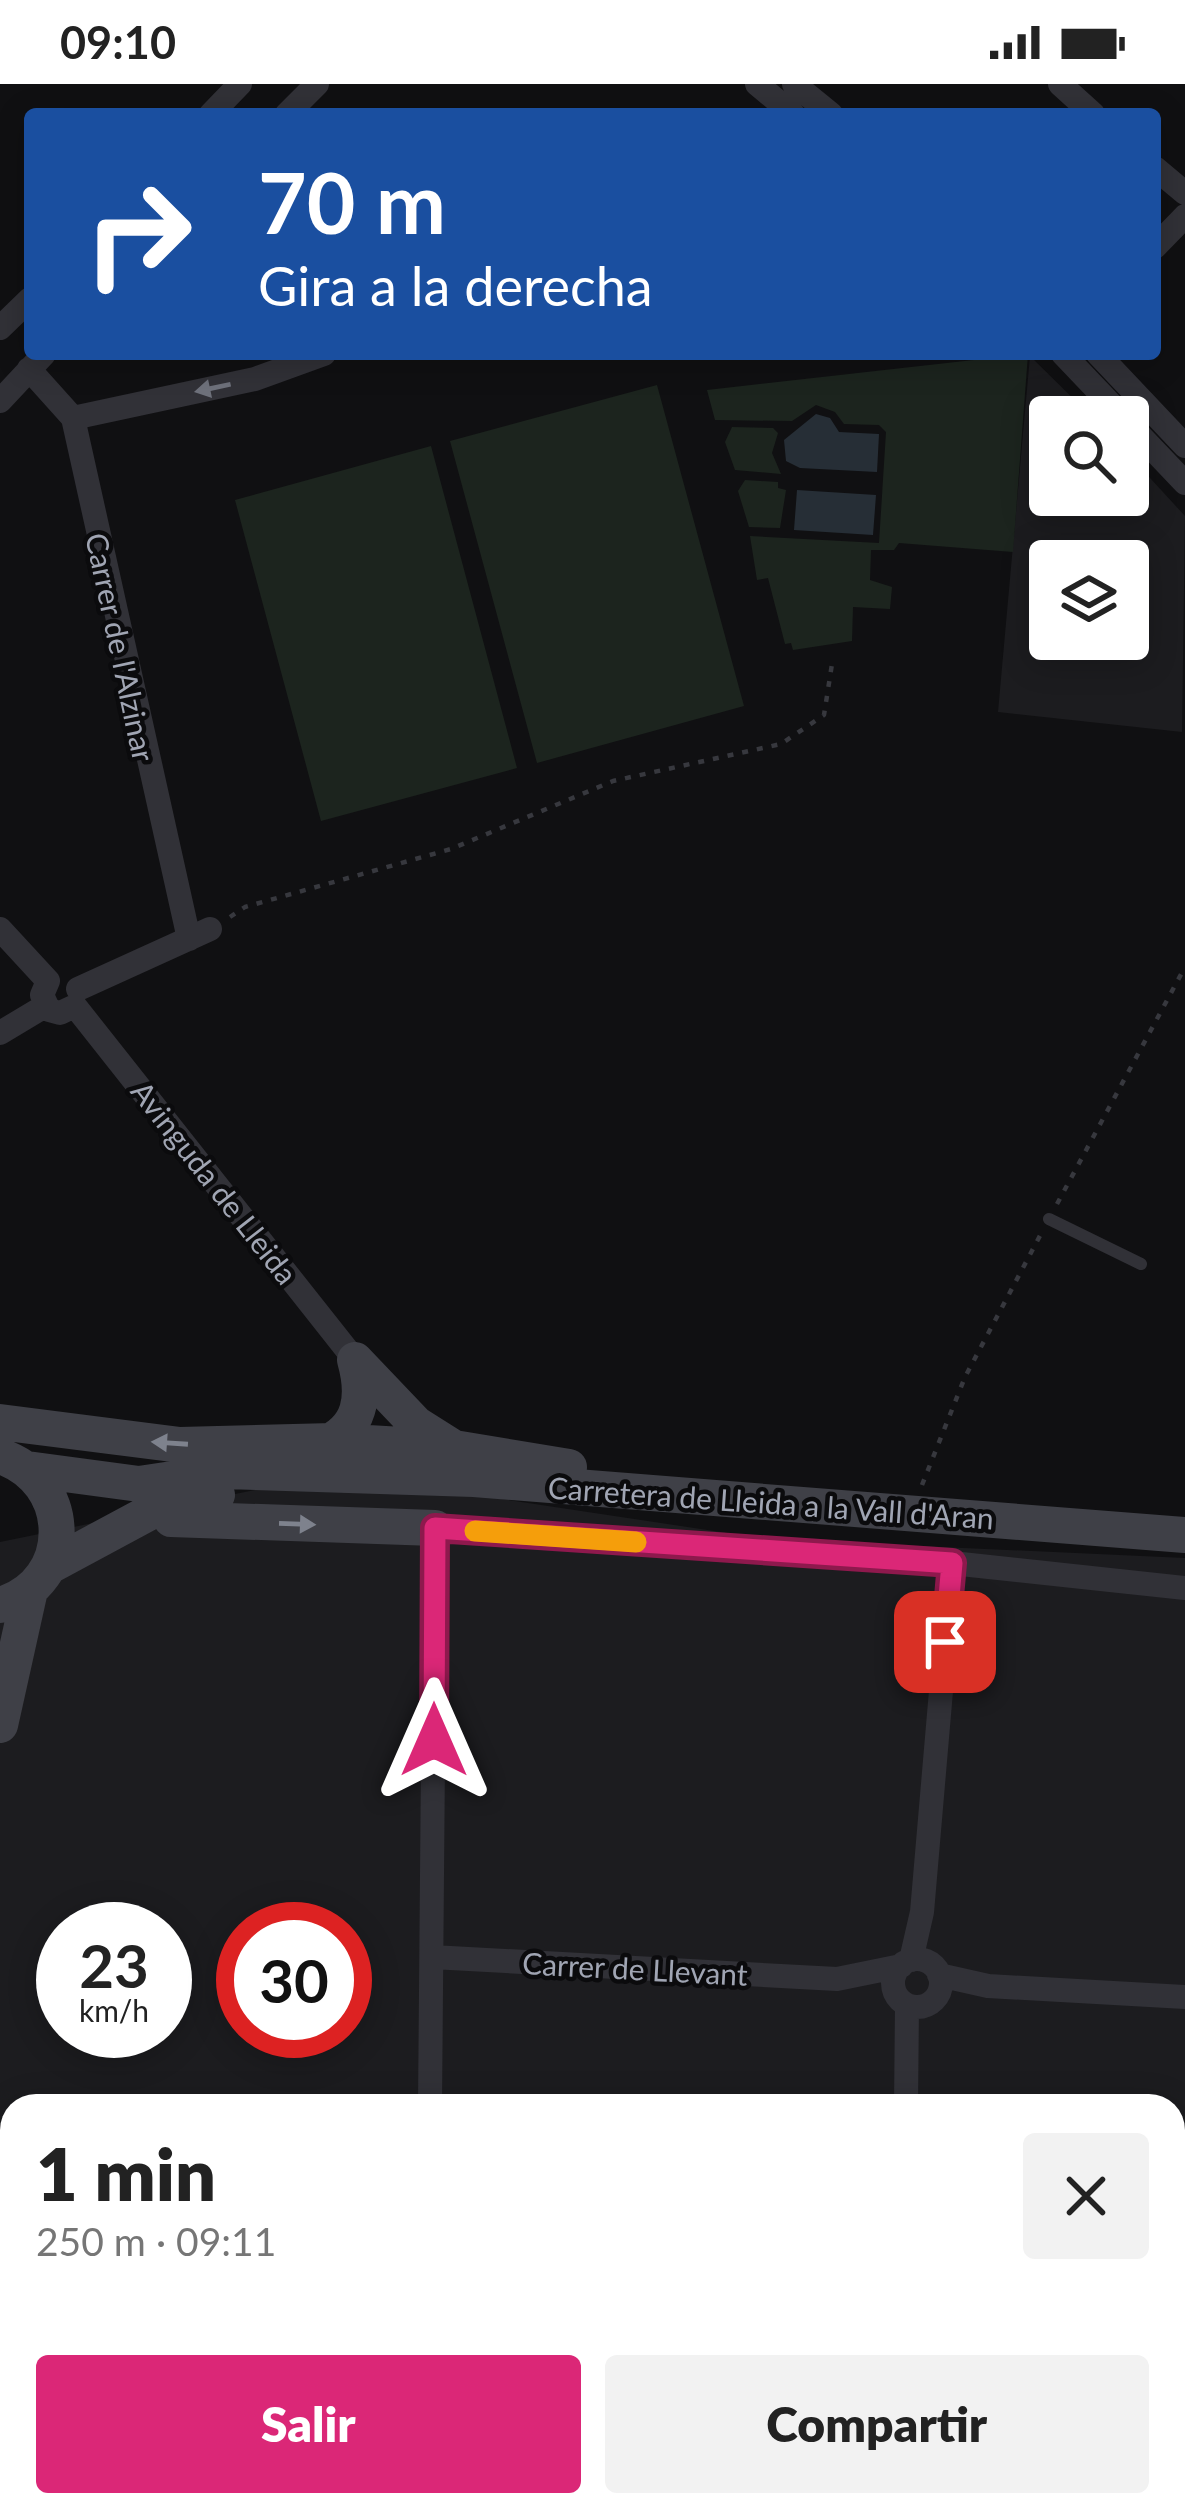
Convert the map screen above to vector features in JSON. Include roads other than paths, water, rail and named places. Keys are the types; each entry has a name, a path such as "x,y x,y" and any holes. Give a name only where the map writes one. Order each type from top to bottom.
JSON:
{"main road":[{"path":"14,1462 139,1484 226,1471 332,1441 355,1419 362,1403 355,1360"},
{"path":"355,1360 416,1424 454,1448"},
{"path":"0,1423 180,1445 332,1441 454,1448 728,1499"},
{"path":"0,1726 27,1587 57,1545 56,1513 49,1493 14,1462"},
{"path":"226,1471 356,1474"},
{"path":"27,1587 138,1518 215,1496 356,1474"},
{"name":"Carretera de Lleida a la Vall d'Aran","path":"356,1474 1185,1535"},
{"path":"138,1518 435,1528"}],"street":[{"path":"293,108 317,84"},
{"path":"757,84 804,103"},
{"path":"1060,84 1086,108"},
{"path":"1161,173 1185,193"},
{"path":"1161,241 1185,216"},
{"path":"0,328 24,305"},
{"path":"0,401 37,361 73,418 255,379 307,360"},
{"path":"1069,360 1102,396"},
{"path":"1104,360 1185,446"},
{"name":"Carrer de l'Alzinar","path":"73,418 114,622 200,934 76,997"},
{"path":"1149,445 1185,483"},
{"path":"0,929 47,993"},
{"path":"0,1033 65,977 76,997"},
{"name":"Avinguda de Lleida","path":"76,997 355,1360"},
{"path":"430,2094 435,1528 952,1563 1185,1588"},
{"path":"907,2094 952,1563"},
{"name":"Carrer de Llevant","path":"432,1957 1185,1997"}],"lane":[{"path":"1048,1219 1141,1264"}]}
